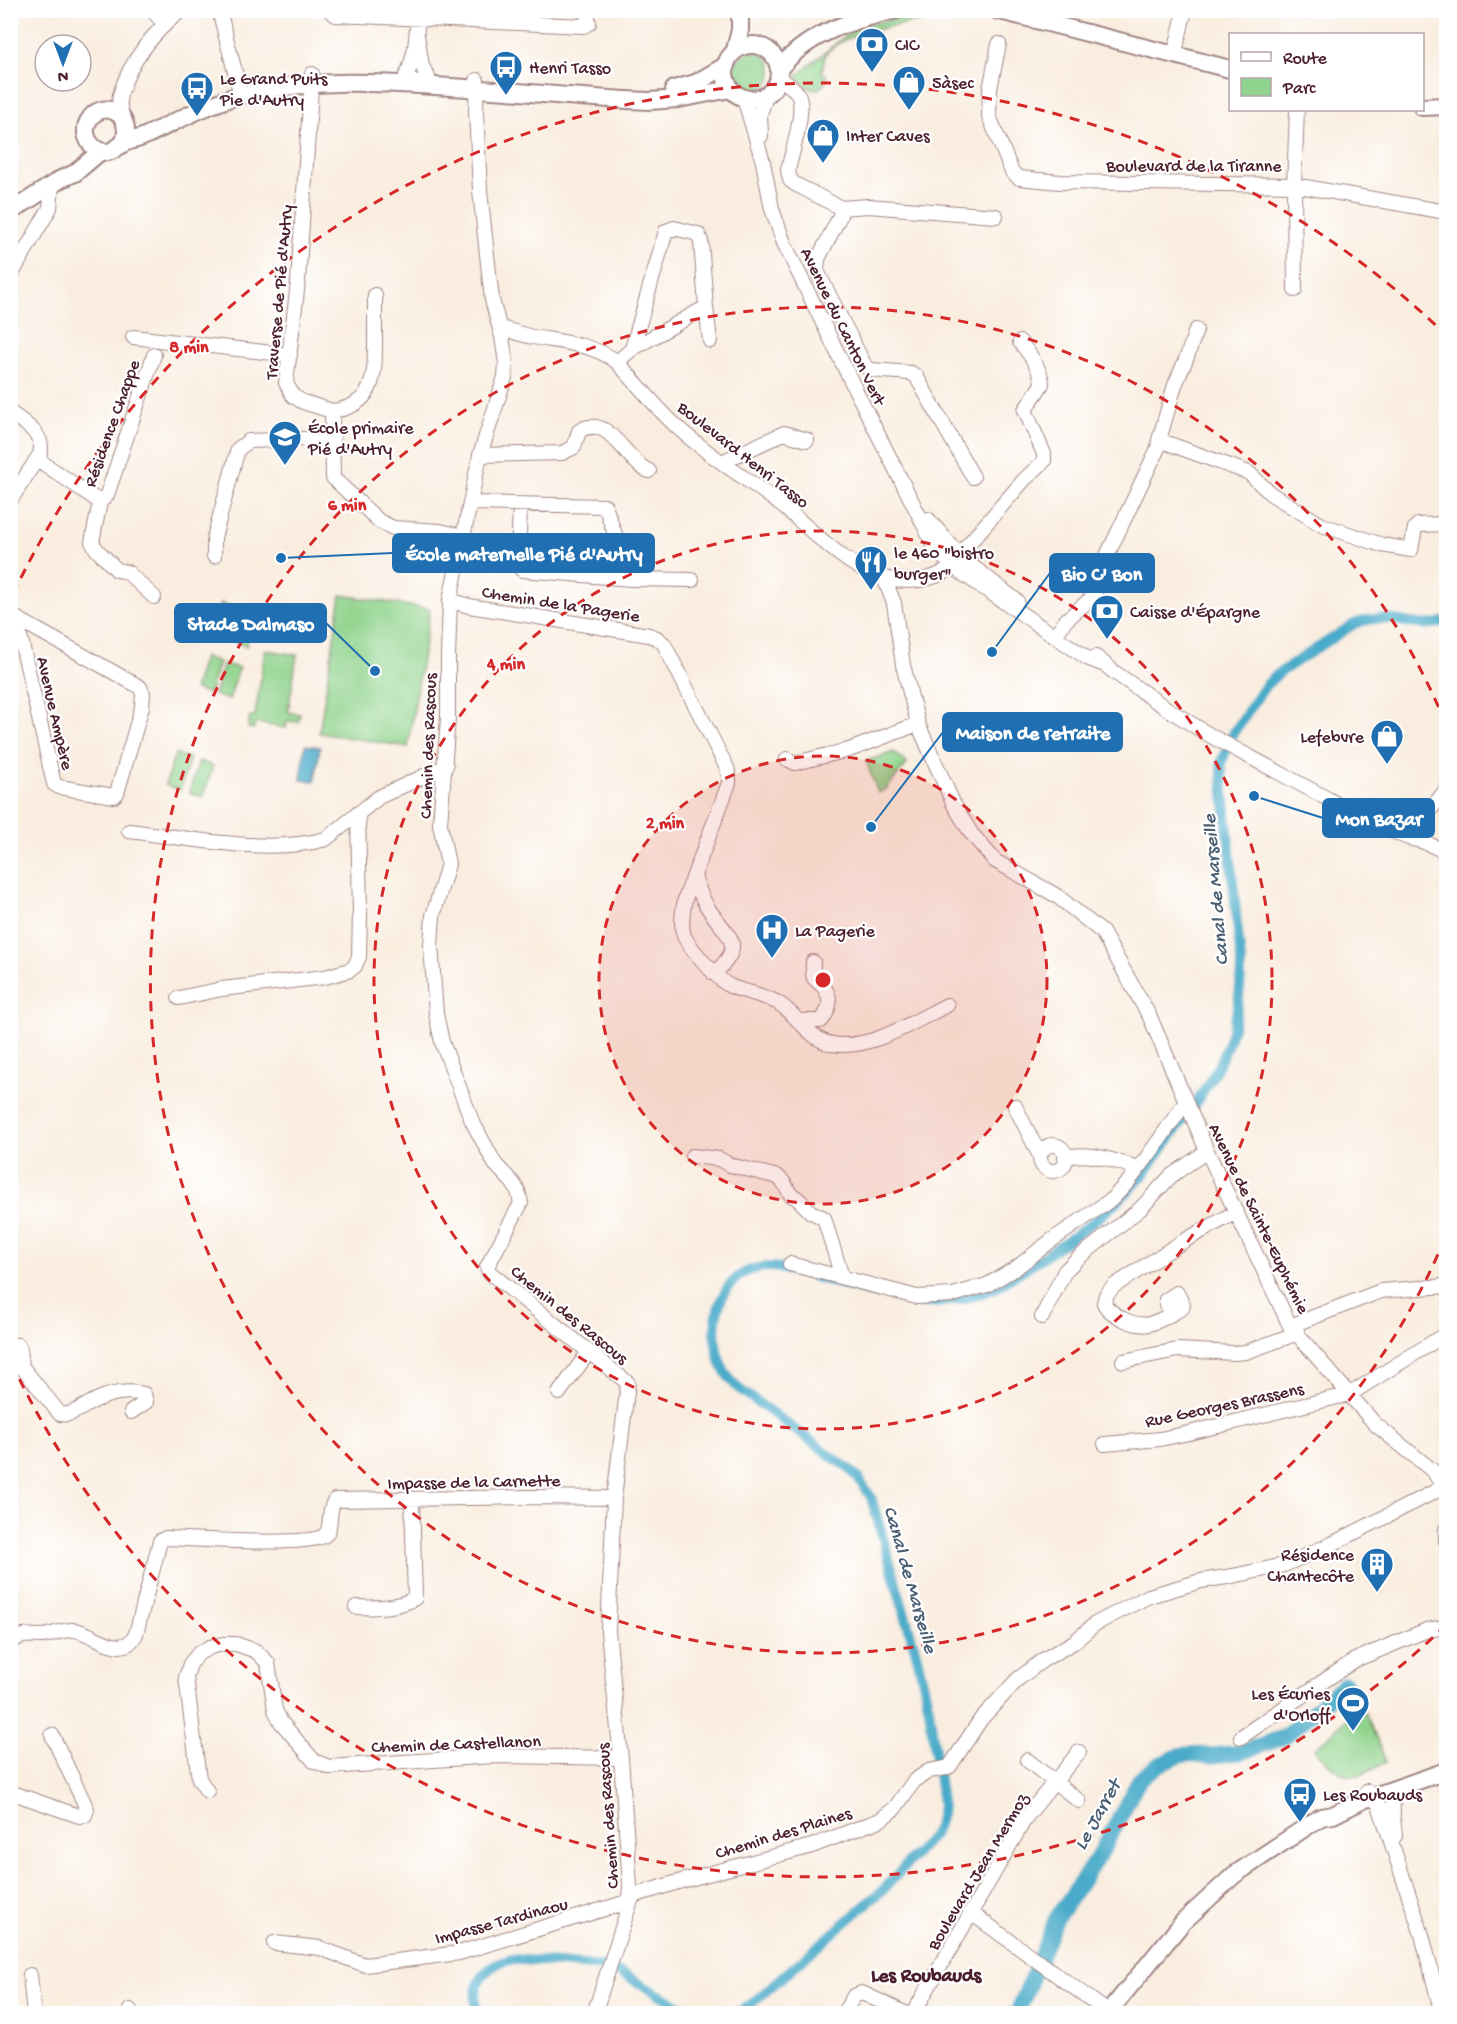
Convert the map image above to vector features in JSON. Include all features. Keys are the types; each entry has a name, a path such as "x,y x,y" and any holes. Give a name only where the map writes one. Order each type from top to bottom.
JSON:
{"main road":[{"path":"742,10 761,46 773,53 779,73"},
{"path":"735,50 742,10"},
{"path":"738,93 726,82 725,66 735,50 745,45 781,46 865,10"},
{"path":"240,91 109,152 93,147 88,140 86,130 88,120 95,113 105,110 118,113 124,120 140,127 149,125 210,95 312,79 345,82 417,79 649,100 678,99 702,94 738,93 755,99 766,96 776,86 779,73 796,50 837,28 863,18 897,10"},
{"path":"996,10 1175,52 1229,60"},
{"path":"1027,10 1229,69"},
{"path":"477,84 648,92 676,89 696,83 725,66"},
{"path":"1424,107 1446,106"},
{"path":"123,144 127,134 124,120"},
{"path":"57,182 84,155 88,140"},
{"path":"10,212 75,173 101,151"},
{"path":"1107,2013 1183,1922 1253,1862 1321,1817 1333,1815 1375,1792 1446,1762"},
{"path":"1375,1792 1400,1788 1446,1771"}],"street":[{"path":"124,120 120,108 120,95 130,72 162,26 182,10"},
{"path":"219,10 240,91"},
{"path":"329,10 336,15 418,15 584,26 589,23 586,10"},
{"path":"1175,52 1185,10"},
{"path":"105,110 138,45 161,14"},
{"path":"417,79 411,66 418,15"},
{"path":"417,35 422,66 417,79"},
{"name":"Boulevard de la Tiranne","path":"999,45 990,89 989,116 1012,172 1019,178 1070,182 1294,184 1298,111"},
{"path":"779,73 799,96 801,110 788,170 790,180 841,208 868,206 996,216"},
{"name":"Traverse de Pié d'Autry","path":"312,79 298,282 286,383 293,396 311,406 333,411"},
{"path":"477,84 480,191 492,300 501,328"},
{"name":"Avenue du Canton Vert","path":"738,93 763,162"},
{"name":"Avenue du Canton Vert","path":"766,96 760,114 763,162 772,209 795,267 912,498 954,557 1056,633 1094,654 1102,664 1166,708 1371,824 1410,839 1419,846 1446,854"},
{"path":"10,277 50,208 57,182"},
{"path":"1294,290 1294,184 1446,212"},
{"path":"841,208 840,216 818,259 817,271 865,366 871,370 911,373 916,376 973,477"},
{"path":"632,349 666,231 674,228 698,234 701,241 710,341"},
{"path":"375,295 375,370 367,393 355,406 333,411 333,478 379,521 393,528 440,531 463,536"},
{"path":"618,362 632,349 706,307"},
{"name":"Boulevard Henri Tasso","path":"501,328 593,349 608,355 618,362 672,423 699,446 780,504 820,540 868,572 884,578 902,580 925,576 954,557 1044,461 1044,454 1025,410 1042,384 1042,380 1030,354 1020,342"},
{"name":"Chemin des Rascous","path":"501,328 506,363 505,377 480,455 450,600 446,766 440,824 448,864 433,916 432,945 437,1020 442,1042 472,1121 495,1164 518,1191 521,1203 487,1266 489,1272 628,1383 614,1498 608,1631 621,1758 631,1900"},
{"path":"1056,633 1065,621 1094,596 1103,564 1158,448 1175,385 1196,330"},
{"path":"133,337 290,355"},
{"name":"Résidence Chappe","path":"154,355 107,495 100,502 92,542 117,570 127,572 154,597"},
{"path":"10,412 39,436 42,448 10,501"},
{"path":"480,455 562,453 574,447 579,431 593,427 602,428 610,434 636,462 649,471"},
{"path":"722,462 784,433 807,440"},
{"path":"214,556 214,538 238,449 249,441 333,438"},
{"path":"1160,440 1249,473 1271,494 1322,525 1382,545 1411,550 1415,528 1418,525 1446,524"},
{"name":"Résidence Chappe","path":"37,459 100,502"},
{"path":"470,503 604,506 631,579"},
{"path":"520,505 518,565 522,570 631,579 692,580"},
{"name":"Avenue de Sainte-Euphémie","path":"884,578 894,603 903,665 918,724 954,805 971,833 995,861 1057,896 1102,932 1150,1017 1207,1151 1294,1330 1375,1424 1433,1471 1445,1489"},
{"name":"Chemin de la Pagerie","path":"450,600 469,606 649,635 664,644 729,776 729,783 683,907 684,935 714,974"},
{"name":"Avenue Ampère","path":"13,615 140,687 143,694 142,707 117,793 114,796 59,787 54,784 13,615"},
{"path":"787,759 795,763 849,750 918,724"},
{"path":"129,831 263,847 326,839 379,797 446,766"},
{"path":"1410,839 1446,782"},
{"path":"1419,824 1446,790"},
{"path":"179,998 222,989 325,977 350,970 355,966 359,957 360,914 358,813"},
{"path":"694,876 701,897 730,937 731,954 728,961 714,974 730,986 779,1004 800,1021 809,1032 831,1044 869,1042 947,1005"},
{"path":"800,1021 820,1021 829,1010 830,1000 824,988 815,980 813,962"},
{"path":"1015,1106 1044,1168 1052,1171 1064,1165 1065,1157 1059,1147 1051,1146 1044,1149 1040,1156"},
{"path":"790,1264 905,1295 929,1298 953,1295 987,1285 1016,1268 1112,1199 1188,1109"},
{"path":"1042,1317 1065,1271 1140,1209 1171,1176 1207,1151"},
{"path":"1065,1157 1082,1153 1138,1168"},
{"path":"692,1156 719,1160 778,1177 791,1195 811,1212 824,1218 843,1277"},
{"path":"1170,1314 1148,1325 1139,1326 1115,1315 1106,1308 1104,1303 1106,1295 1114,1286 1182,1242 1236,1212"},
{"path":"1123,1361 1177,1350 1246,1352 1381,1291 1446,1286"},
{"name":"Rue Georges Brassens","path":"1105,1444 1189,1434 1350,1394 1446,1334"},
{"path":"10,1345 18,1345 22,1366 60,1414 69,1414 97,1399 115,1393 144,1394 146,1402 130,1412"},
{"path":"559,1393 588,1353"},
{"name":"Chemin des Plaines","path":"631,1900 636,1895 678,1882 812,1846 880,1820 895,1808 914,1781 929,1771 946,1768 954,1760 981,1719 1018,1679 1043,1659 1074,1642 1095,1624 1149,1596 1201,1581 1284,1565 1445,1489"},
{"name":"Impasse de la Carnette","path":"10,1642 24,1636 44,1636 70,1630 82,1631 113,1646 123,1646 132,1641 136,1634 160,1540 166,1538 316,1540 325,1535 328,1530 330,1506 335,1500 614,1498"},
{"path":"356,1607 379,1608 408,1602 415,1598 412,1500"},
{"path":"1446,1529 1446,1541"},
{"path":"1241,1737 1355,1660 1427,1630 1446,1627"},
{"name":"Chemin de Castellanon","path":"207,1791 199,1779 186,1677 190,1664 200,1653 210,1647 223,1644 247,1647 256,1651 268,1663 275,1710 281,1722 314,1761 329,1767 494,1756 621,1758"},
{"path":"10,1792 78,1816 85,1815 87,1809 52,1735"},
{"name":"Boulevard Jean Mermoz","path":"913,2013 1026,1817 1079,1752"},
{"path":"1027,1760 1079,1801"},
{"path":"1400,1788 1394,1795 1393,1802 1401,1868"},
{"path":"1375,1792 1396,1839"},
{"path":"1375,1792 1375,1800 1379,1805 1401,1868 1443,2010"},
{"path":"594,2013 631,1900"},
{"name":"Impasse Tardinaou","path":"274,1943 320,1948 365,1965 459,1953 631,1900"},
{"path":"970,1912 1107,2013"},
{"path":"30,1975 34,2013"},
{"path":"843,2013 854,1996 862,1993 907,2013"}],"green space":[{"path":"934,13 934,20 908,23 860,34 834,46 825,56 822,72 827,76 825,84 818,89 808,88 796,76 855,28 892,19"},
{"path":"753,52 760,53 766,58 771,64 771,78 766,84 760,89 753,90 746,89 740,84 735,78 734,71 735,64 740,58 746,53"},
{"path":"341,595 430,609 408,747 319,733"},
{"path":"221,603 236,608 226,640 211,635"},
{"path":"241,609 256,614 246,646 231,641"},
{"path":"265,650 297,655 288,712 300,714 298,722 287,721 286,728 255,723 254,729 248,728 250,716 255,716"},
{"path":"204,657 219,662 209,694 194,689"},
{"path":"224,664 239,668 229,700 214,695"},
{"path":"894,752 907,764 886,789 878,793 866,761"},
{"path":"175,754 190,758 180,790 165,785"},
{"path":"199,761 213,766 203,797 189,793"},
{"name":"Les Écuries d'Orloff","path":"1365,1712 1386,1762 1362,1774 1346,1775 1332,1767 1314,1749 1351,1716"}],"water":[{"path":"305,745 320,747 315,781 301,780"}],"waterway":[{"name":"Canal de Marseille","path":"919,1303 960,1299 999,1286 1093,1222 1141,1177 1213,1076 1223,1056 1237,1013 1241,961 1221,763 1234,732 1266,685 1279,673 1354,624 1378,619 1422,624 1446,621"},
{"name":"Canal de Marseille","path":"735,2014 749,2006 885,1888 932,1836 941,1814 942,1803 929,1708 918,1660 871,1497 849,1469 738,1388 727,1376 720,1361 715,1333 716,1319 725,1292 734,1281 744,1273 763,1267 799,1273"},
{"name":"Canal de Marseille","path":"814,1277 877,1294"},
{"name":"Le Jarret","path":"1017,2014 1056,1919 1103,1849 1139,1780 1158,1765 1181,1755 1209,1756 1242,1752 1284,1737 1345,1684"},
{"name":"Canal de Marseille","path":"477,2014 476,1994 482,1978 494,1966 513,1959 604,1967 623,1974 694,2014"}],"place":[{"name":"CIC","path":"872,73"},
{"name":"Henri Tasso","path":"506,96"},
{"name":"5àsec","path":"909,111"},
{"name":"Le Grand Puits Pie d'Autry","path":"197,117"},
{"name":"Inter Caves","path":"823,164"},
{"name":"École primaire Pié d'Autry","path":"285,466"},
{"name":"École maternelle Pié d'Autry","path":"281,558"},
{"name":"le 460 \"bistro burger\"","path":"871,591"},
{"name":"Caisse d'Épargne","path":"1107,640"},
{"name":"Bio C' Bon","path":"992,652"},
{"name":"Stade Dalmaso","path":"375,671"},
{"name":"Lefebvre","path":"1387,765"},
{"name":"Mon Bazar","path":"1254,796"},
{"name":"Maison de retraite","path":"871,827"},
{"name":"La Pagerie","path":"772,959"},
{"name":"Résidence Chantecôte","path":"1377,1593"},
{"name":"Les Écuries d'Orloff","path":"1353,1732"},
{"name":"Les Roubauds","path":"1300,1823"}],"district":[{"name":"Les Roubauds","path":"926,1974"}]}
